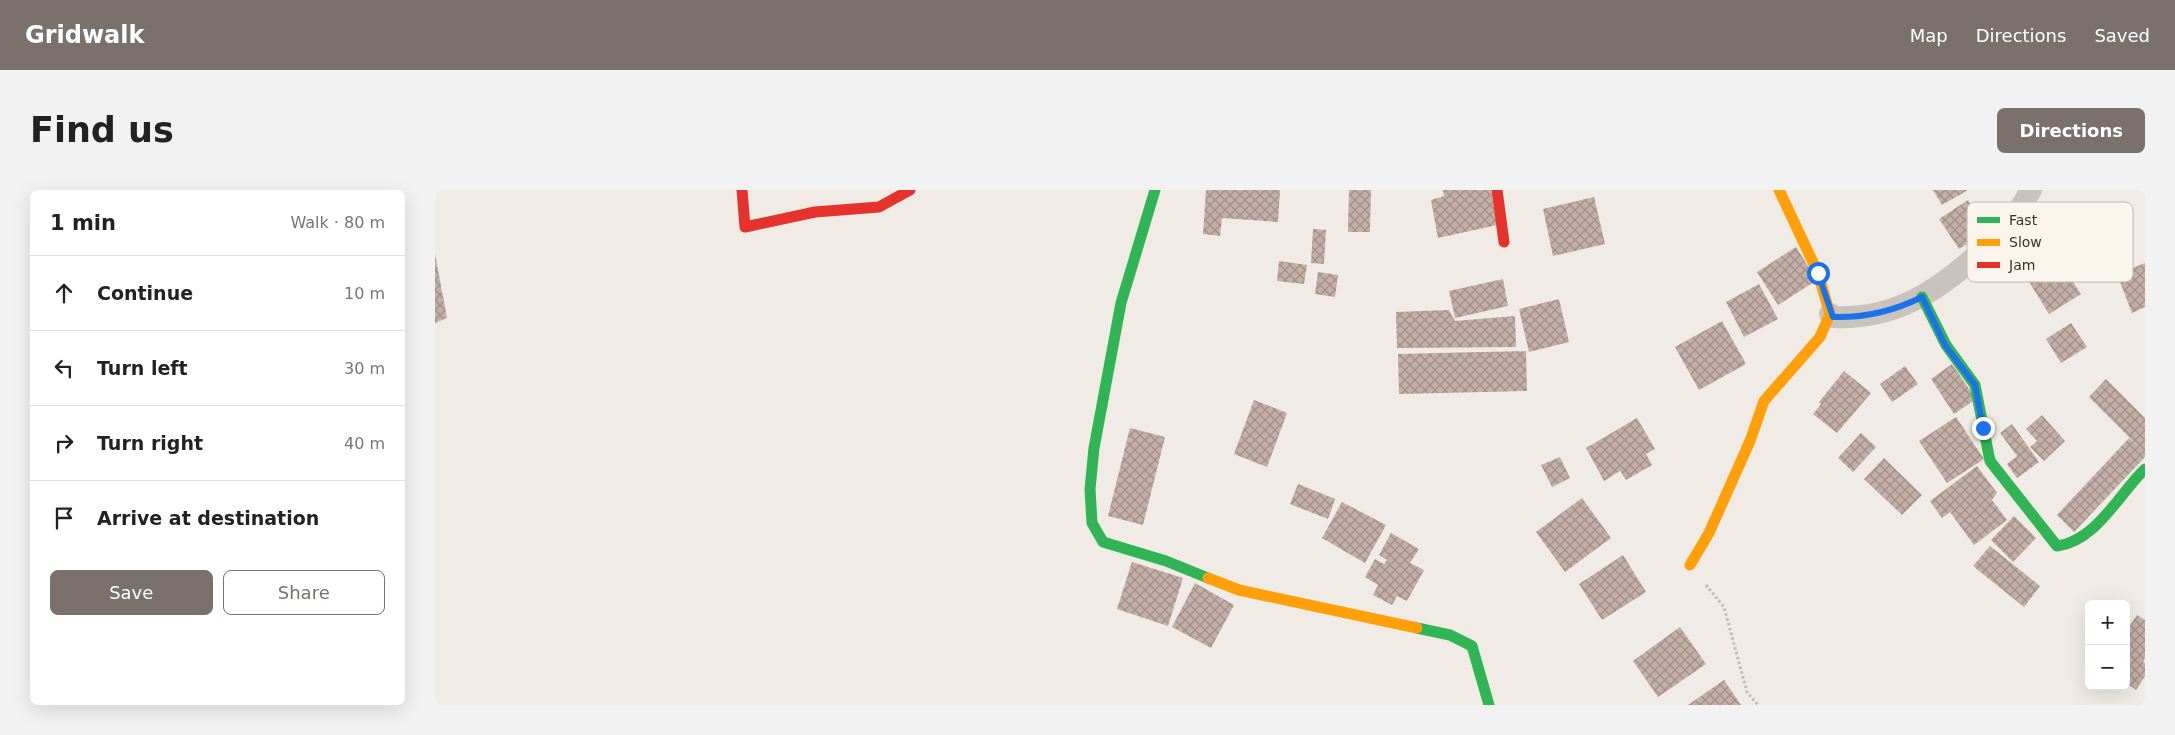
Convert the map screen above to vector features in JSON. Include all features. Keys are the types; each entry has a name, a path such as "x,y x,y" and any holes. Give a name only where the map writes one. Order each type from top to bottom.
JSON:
{"street":[{"path":"742,190 745,227 825,211 869,210 893,203 910,190"},
{"path":"1155,190 1121,302 1094,448 1090,490 1092,523 1103,542 1166,561 1239,590 1450,635 1472,646 1489,705"},
{"path":"1497,190 1504,242"},
{"path":"1690,565 1709,533 1750,441 1764,401 1820,337 1830,314 1818,273 1779,190"},
{"path":"2023,202 2031,190"},
{"path":"1830,314 1833,317 1853,318 1900,308 1922,297 1952,277 1967,263"},
{"path":"1922,297 1945,345 1975,385 1991,461 2057,546 2074,543 2094,525 2129,483 2145,469"}],"path":[{"path":"1690,565 1724,608 1747,692 1758,705"}],"building":[{"path":"1206,190 1280,190 1278,222 1222,218 1220,236 1203,234"},
{"path":"1349,190 1371,190 1370,232 1348,232"},
{"path":"1443,190 1491,190 1497,225 1438,238 1431,200 1444,196"},
{"path":"1933,190 1968,190 1942,205"},
{"path":"1594,197 1605,244 1553,256 1543,209"},
{"path":"1968,200 1967,244 1959,249 1939,219"},
{"path":"1313,229 1326,230 1324,264 1311,263"},
{"path":"1796,247 1817,280 1778,305 1757,272"},
{"path":"435,254 447,318 435,323"},
{"path":"1279,261 1307,265 1304,284 1277,281"},
{"path":"2145,263 2145,307 2132,313 2120,282 2133,282 2133,268"},
{"path":"1318,272 1338,275 1335,297 1315,294"},
{"path":"1503,279 1508,306 1455,318 1449,291"},
{"path":"2029,282 2073,282 2081,294 2049,314"},
{"path":"1759,284 1778,319 1744,337 1726,302"},
{"path":"1559,299 1569,342 1529,352 1519,309"},
{"path":"1449,310 1455,321 1515,316 1516,347 1397,348 1396,312"},
{"path":"1722,321 1746,364 1699,390 1675,347"},
{"path":"2071,323 2087,347 2061,363 2046,339"},
{"path":"1526,351 1527,391 1399,394 1398,354"},
{"path":"1952,364 1976,399 1954,414 1931,379"},
{"path":"1905,366 1918,384 1892,402 1880,384"},
{"path":"1844,371 1871,393 1837,433 1813,414 1821,404 1819,402"},
{"path":"2106,379 2145,418 2145,457 2074,532 2057,515 2129,438 2137,445 2089,397"},
{"path":"1254,400 1287,413 1267,467 1234,454"},
{"path":"2042,415 2065,441 2044,461 2030,447 2037,441 2026,429"},
{"path":"1956,417 1984,459 1947,483 1919,441"},
{"path":"1637,418 1655,449 1646,454 1652,465 1626,480 1620,471 1604,481 1586,448"},
{"path":"2012,424 2039,462 2017,478 2007,464 2017,456 2000,433"},
{"path":"1130,428 1165,437 1143,525 1108,516"},
{"path":"1861,433 1876,447 1853,472 1838,458"},
{"path":"1560,457 1570,478 1552,487 1541,465"},
{"path":"1884,458 1922,495 1902,515 1864,479"},
{"path":"1977,466 1997,493 1992,500 2007,520 1974,545 1950,512 1942,518 1930,501"},
{"path":"1298,484 1335,499 1328,519 1290,504"},
{"path":"1582,498 1611,538 1565,572 1536,532"},
{"path":"1342,502 1386,525 1365,563 1322,538"},
{"path":"2014,516 2036,538 2013,562 1991,540"},
{"path":"1391,533 1419,549 1410,563 1424,570 1407,601 1397,596 1392,605 1373,595 1378,585 1365,577 1375,559 1384,564 1387,560 1379,555"},
{"path":"1990,546 2040,586 2024,607 1973,566"},
{"path":"1623,555 1646,592 1602,620 1579,584"},
{"path":"1132,562 1183,578 1168,626 1117,609"},
{"path":"1195,583 1234,605 1211,648 1172,627"},
{"path":"2137,615 2145,620 2145,658 2143,662 2145,663 2145,676 2136,690 2130,686 2130,625"},
{"path":"1680,627 1706,664 1658,697 1633,661"},
{"path":"1724,680 1741,705 1688,705"}],"traffic: fast":[{"path":"1155,190 1121,303 1094,448 1090,489 1092,523 1103,542 1166,561 1208,578"},
{"path":"1922,297 1946,345 1975,385 1990,461 2057,546 2071,542 2095,526 2145,469"},
{"path":"1417,628 1450,635 1472,646 1489,705"}],"traffic: slow":[{"path":"1690,565 1709,533 1750,441 1764,401 1820,337 1830,314 1818,273 1779,190"},
{"path":"1208,578 1239,590 1417,628"}],"traffic: jam":[{"path":"742,190 745,227 815,212 879,207 910,190"},
{"path":"1497,190 1504,242"}],"route":[{"path":"1818,273 1830,314 1833,317 1853,318 1900,308 1922,297 1945,345 1975,385 1983,428"}]}
